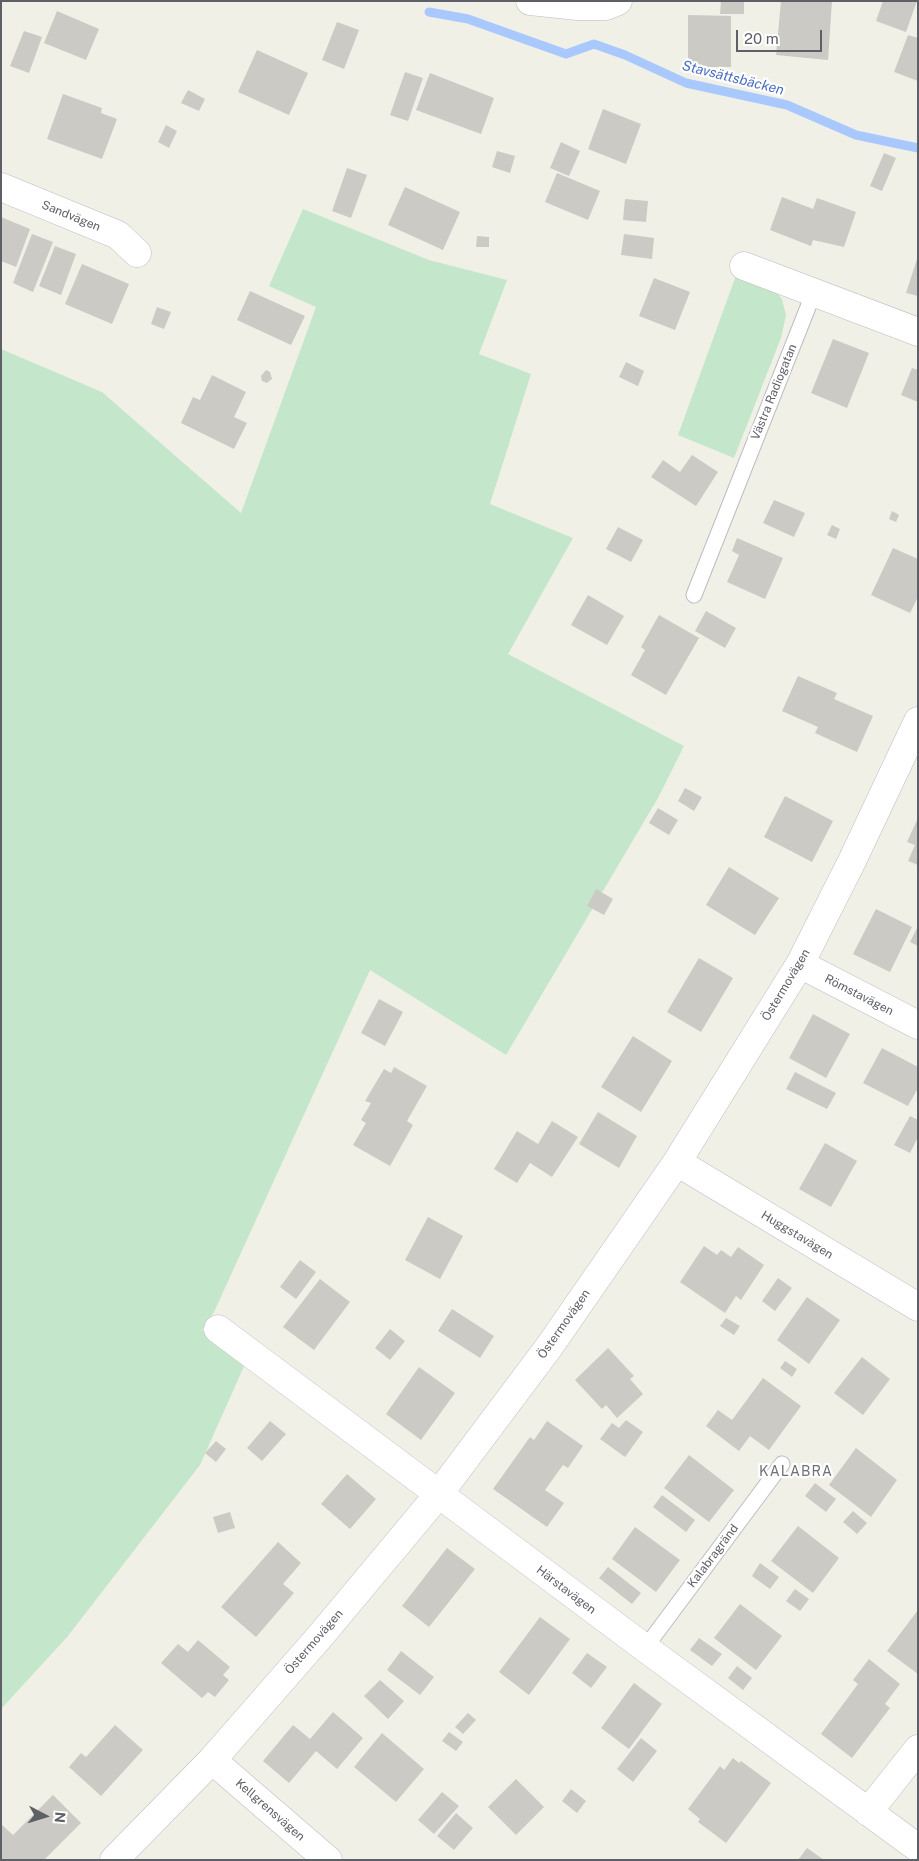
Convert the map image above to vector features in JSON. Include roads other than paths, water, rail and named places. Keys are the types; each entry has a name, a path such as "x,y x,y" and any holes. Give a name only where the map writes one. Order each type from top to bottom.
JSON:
{"street":[{"path":"530,1 578,6 606,6 618,1"},
{"name":"Sandvägen","path":"1,187 118,235 137,252"},
{"path":"744,266 918,332"},
{"name":"Östermovägen","path":"114,1860 212,1760 322,1634 438,1495 549,1347 677,1162 800,964 852,861 918,721"},
{"name":"Römstavägen","path":"800,964 918,1025"},
{"name":"Huggstavägen","path":"677,1162 918,1307"},
{"name":"Härstavägen","path":"218,1329 438,1495 918,1848"},
{"path":"868,1812 918,1749"},
{"name":"Kellgrensvägen","path":"212,1760 328,1860"}],"lane":[{"name":"Västra Radiogatan","path":"694,595 814,292"},
{"name":"Kalabragränd","path":"645,1648 782,1464"}],"waterway":[{"name":"Stavsättsbäcken","path":"429,12 468,19 566,54 594,44 625,55 686,83 787,105 856,135 918,148"}],"district":[{"name":"KALABRA","path":"796,1472"}]}
